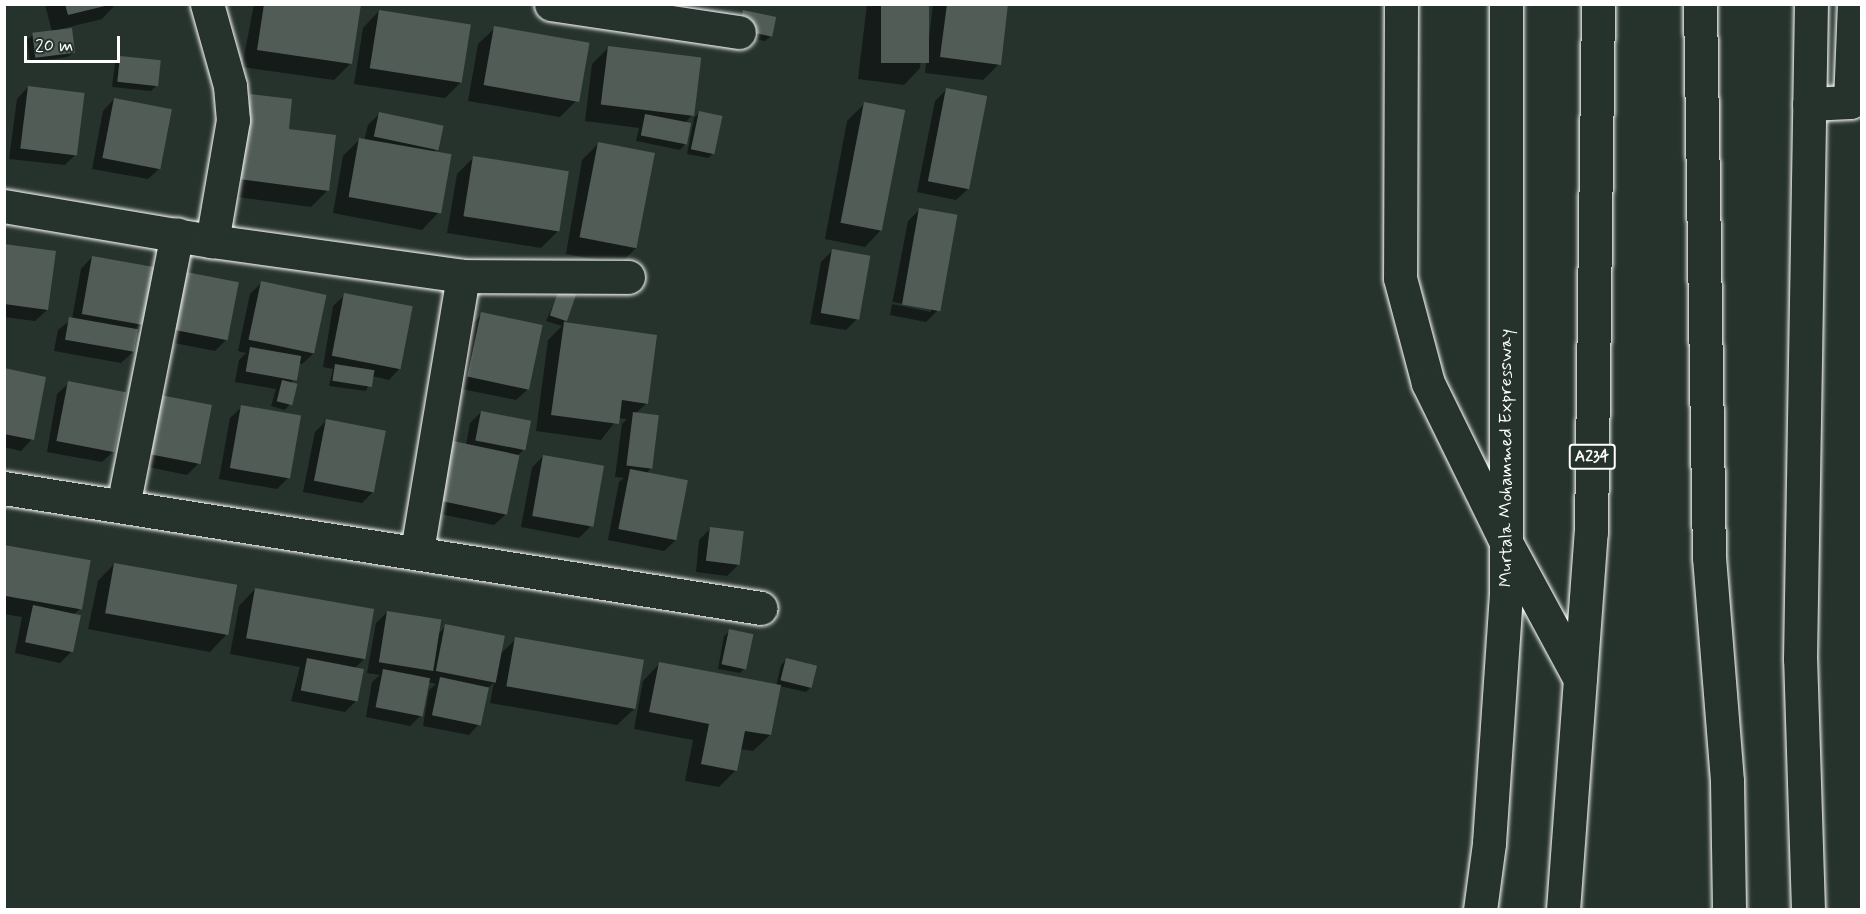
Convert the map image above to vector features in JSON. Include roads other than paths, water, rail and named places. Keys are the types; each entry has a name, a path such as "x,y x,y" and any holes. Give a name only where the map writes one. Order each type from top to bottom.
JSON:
{"main road":[{"path":"207,4 230,86 233,120 212,241"},
{"path":"551,4 739,32"},
{"path":"1401,4 1400,278 1428,383 1506,542 1580,678"},
{"name":"Murtala Mohammed Expressway","path":"1480,909 1490,843 1506,542 1506,4"},
{"name":"A234","path":"1563,909 1590,532 1598,4"},
{"path":"1700,4 1709,557 1727,781 1729,909"},
{"path":"1808,909 1800,659 1811,4"},
{"path":"1809,104 1850,102 1854,4"},
{"path":"4,206 212,241 463,276 628,277"},
{"path":"123,506 177,234"},
{"path":"417,552 463,276"},
{"path":"4,488 761,608"}]}
